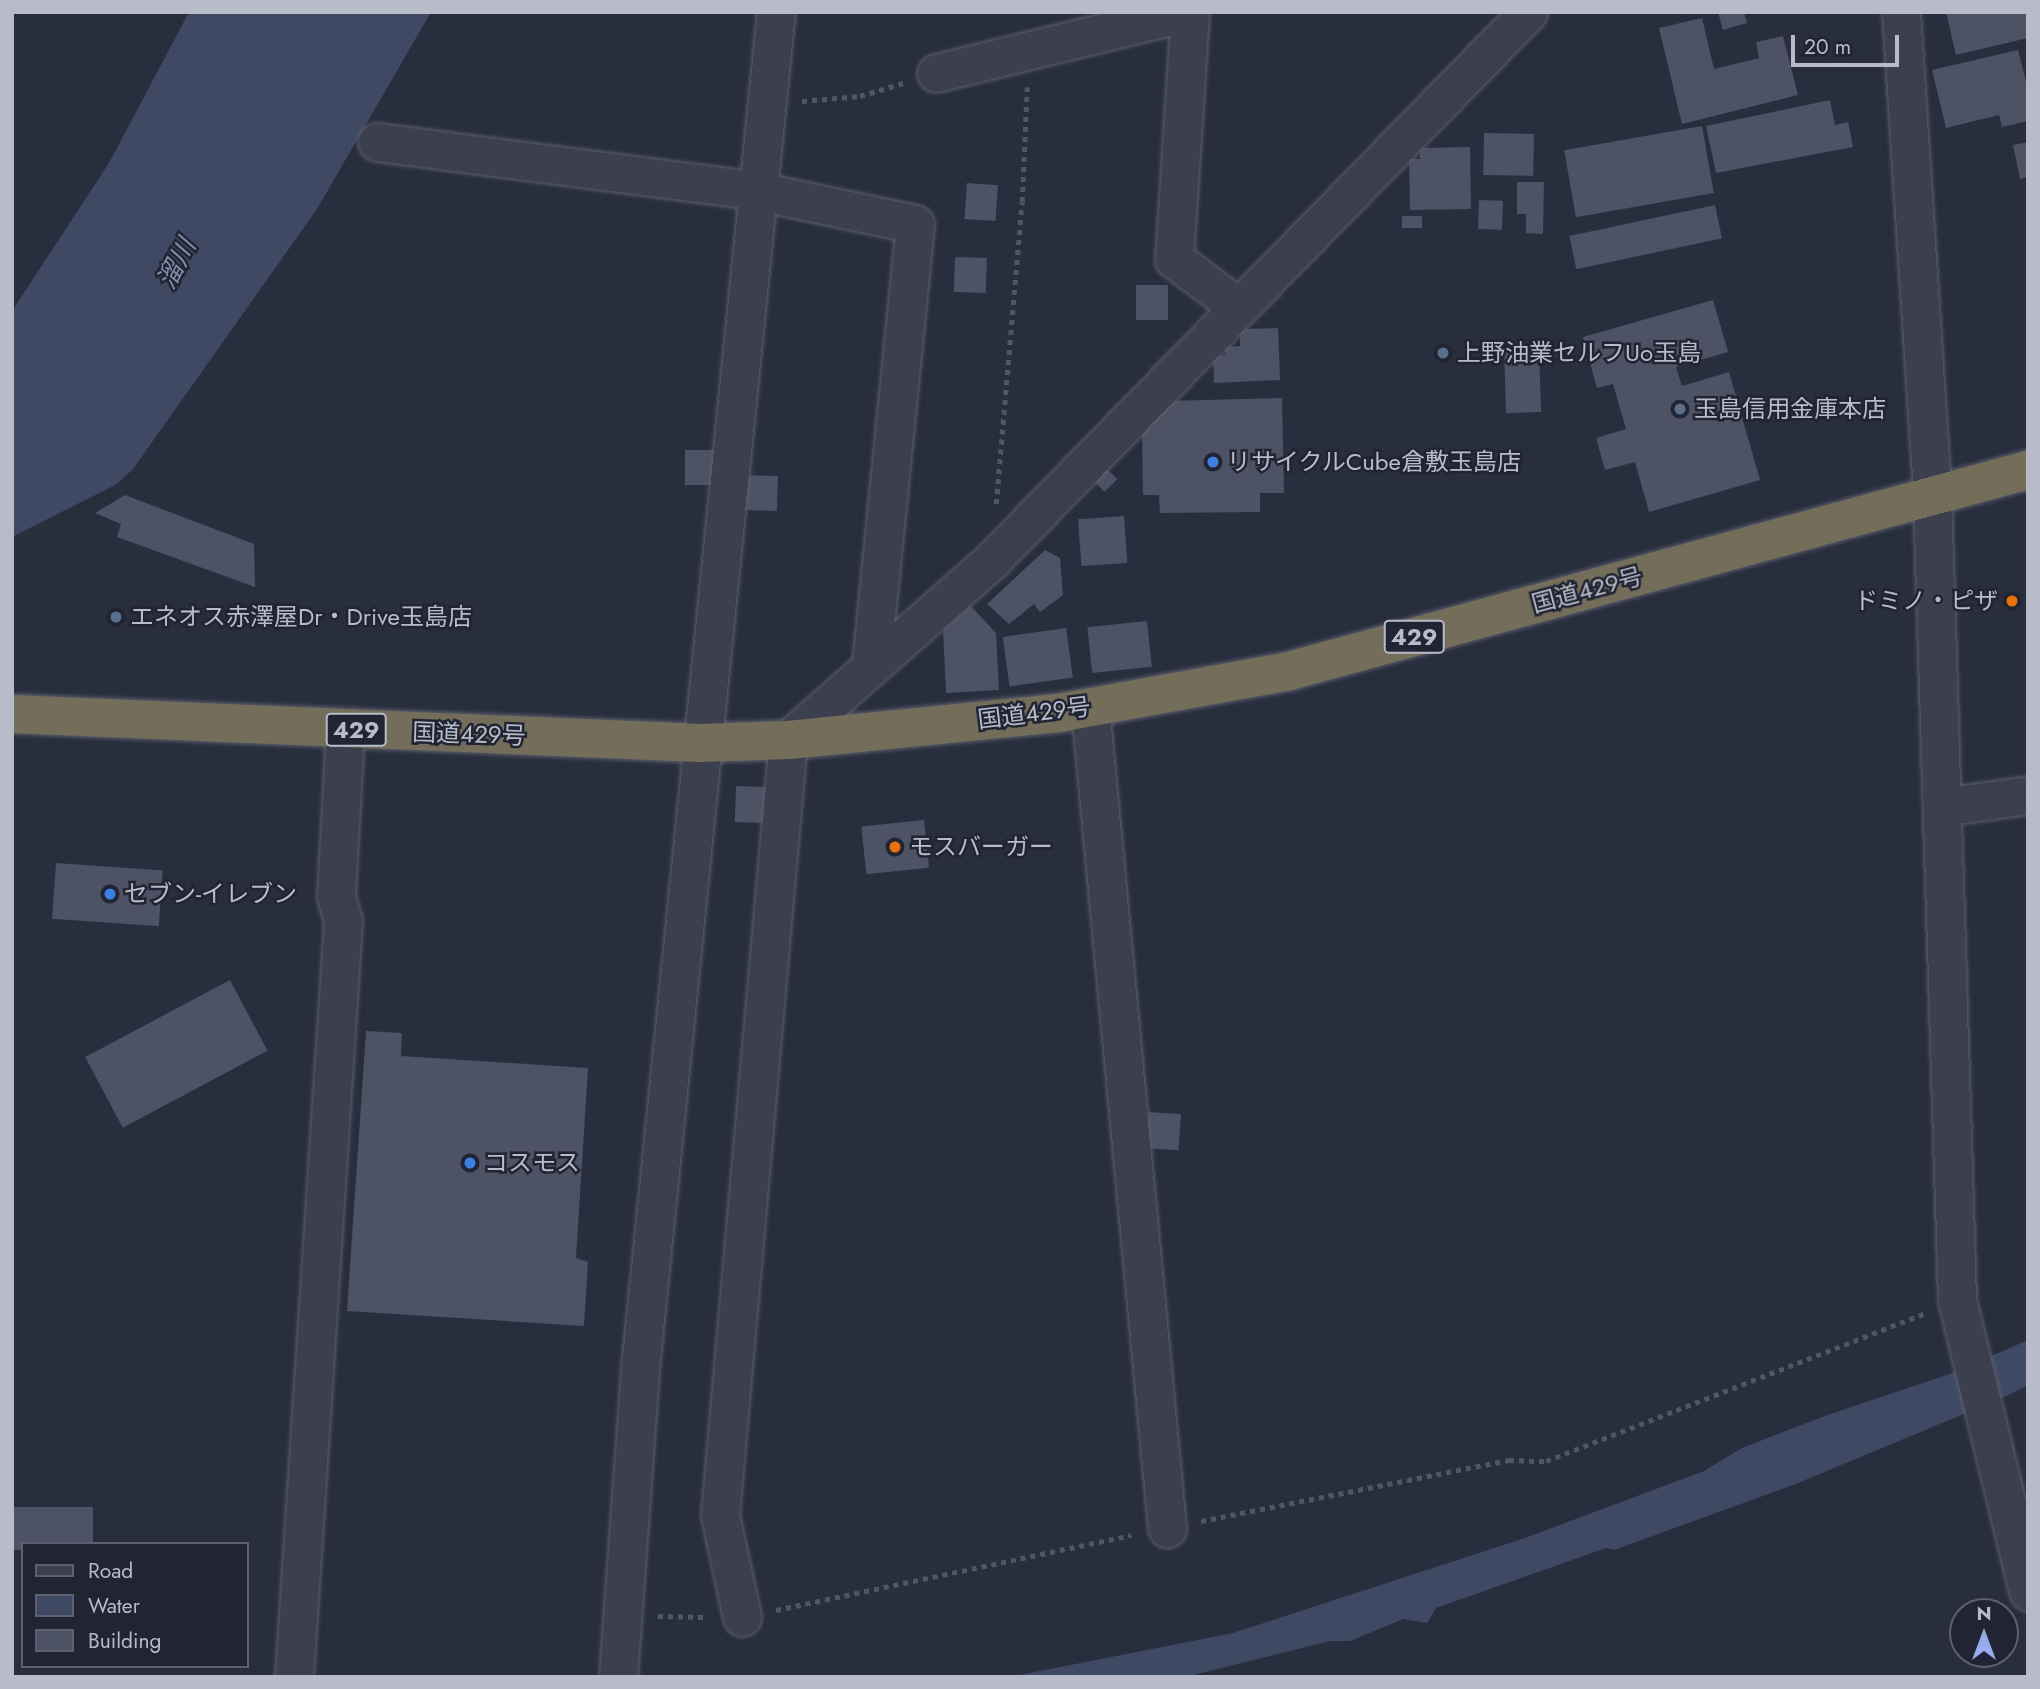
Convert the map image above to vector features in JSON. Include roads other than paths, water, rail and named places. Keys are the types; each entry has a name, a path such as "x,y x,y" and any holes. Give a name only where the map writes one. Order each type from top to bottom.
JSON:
{"highway":[{"name":"国道429号","path":"12,714 700,743 788,740 1090,707 1289,671 2028,470"}],"street":[{"path":"618,1677 642,1346 700,743 776,12"},
{"path":"936,73 1029,51 1133,19 1188,12 1174,258 1238,307"},
{"path":"742,1617 720,1515 788,740 992,560 1528,12"},
{"path":"1901,12 1932,495 1957,1300 2028,1591"},
{"path":"377,142 757,191 915,224 871,665"},
{"path":"1090,707 1167,1528"},
{"path":"294,1677 342,934 336,895 345,730"},
{"path":"1942,807 2028,795"}],"water":[{"name":"溜川","path":"189,12 431,12 317,209 133,469 117,484 12,537 12,311 109,163"},
{"path":"2028,1340 2028,1385 2002,1398 1793,1485 1614,1550 1606,1548 1436,1608 1427,1623 1403,1619 1350,1641 1330,1641 1185,1677 1010,1677 1233,1633 1525,1538 1704,1471 1742,1448 1825,1416 1955,1372"}],"place":[{"name":"上野油業セルフUo玉島","path":"1443,353"},
{"name":"玉島信用金庫本店","path":"1680,409"},
{"name":"リサイクルCube倉敷玉島店","path":"1213,462"},
{"name":"ドミノ・ピザ","path":"2012,601"},
{"name":"エネオス赤澤屋Dr・Drive玉島店","path":"116,617"},
{"name":"モスバーガー","path":"895,847"},
{"name":"セブン-イレブン","path":"110,894"},
{"name":"コスモス","path":"470,1163"}]}
